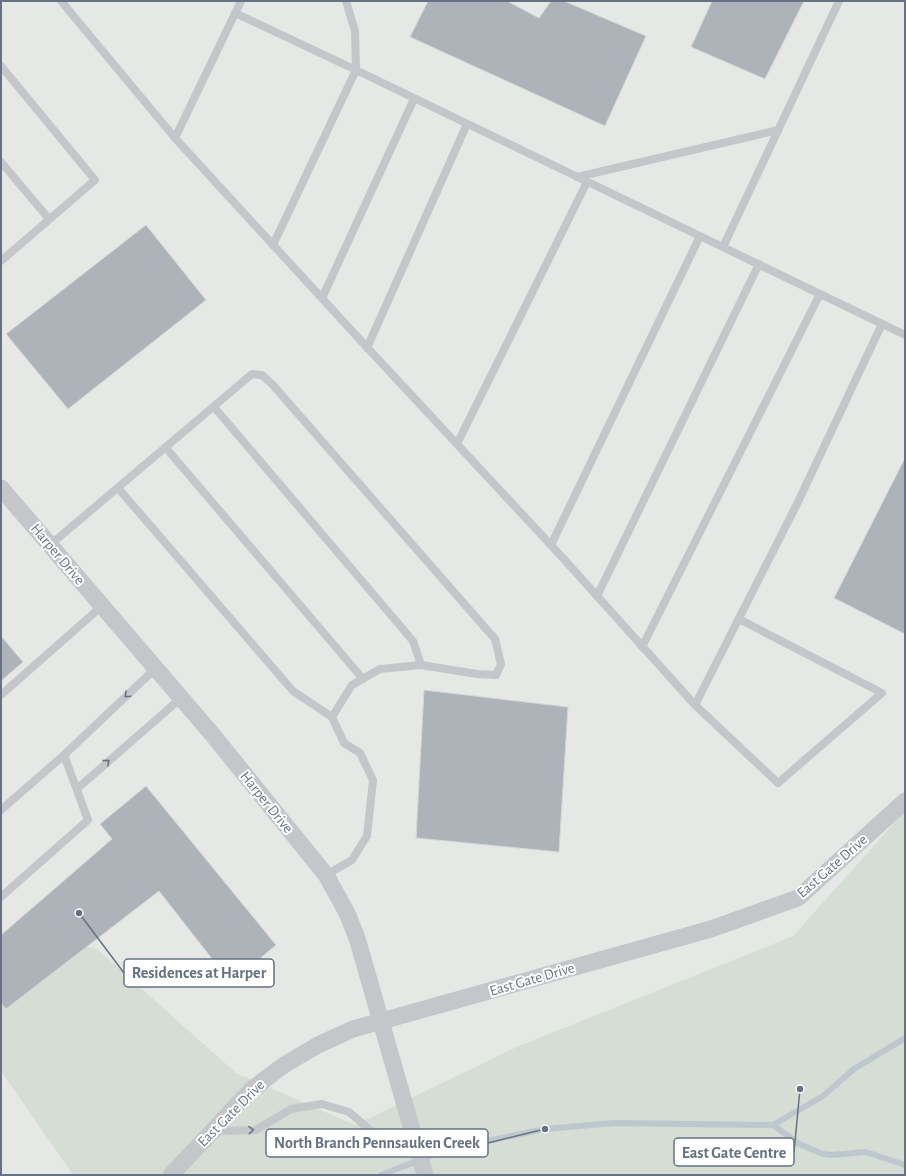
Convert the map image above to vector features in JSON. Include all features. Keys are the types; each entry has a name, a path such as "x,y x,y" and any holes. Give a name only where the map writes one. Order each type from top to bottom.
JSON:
{"street":[{"name":"Harper Drive","path":"1,488 212,734 326,875 357,938 425,1175"},
{"name":"East Gate Drive","path":"171,1175 251,1090 284,1065 332,1038 353,1029 711,929 798,898 905,801"}],"lane":[{"path":"61,1 175,138 367,348 551,545 695,705 778,783 882,693 739,619"},
{"path":"175,138 241,1"},
{"path":"273,245 356,70 355,32 346,1"},
{"path":"723,247 839,1"},
{"path":"235,13 905,335"},
{"path":"1,66 95,180 2,259"},
{"path":"322,298 414,99"},
{"path":"367,348 467,124"},
{"path":"578,177 778,130"},
{"path":"1,162 49,220"},
{"path":"457,444 586,182"},
{"path":"551,545 700,236"},
{"path":"597,596 759,264"},
{"path":"642,647 820,294"},
{"path":"695,705 797,504 882,324"},
{"path":"50,545 252,374 262,375 272,384 495,639 502,664 496,675 477,674 421,665 380,670 352,685 332,717"},
{"path":"214,407 413,641 421,665"},
{"path":"166,448 363,679"},
{"path":"118,488 293,691 332,717 344,743 360,753 373,780 367,836 352,860 326,875"},
{"path":"1,695 102,606"},
{"path":"1,810 64,755 156,668"},
{"path":"78,788 181,698"},
{"path":"1,897 88,820 78,788 64,755"},
{"path":"212,1131 256,1130 291,1109 322,1104 349,1112 382,1140 418,1151"}],"shaded area":[{"path":"1,1 905,1 905,1175 1,1175"},
{"path":"905,811 905,1175 73,1175 1,1071 1,982 40,944 96,948 236,1073 355,1125 519,1046 793,936"}],"building":[{"path":"428,1 507,1 539,18 551,1 564,1 646,36 605,126 410,37"},
{"path":"712,1 804,1 765,79 691,47"},
{"path":"146,225 206,300 68,409 6,334"},
{"path":"905,458 905,634 834,598"},
{"path":"1,636 23,662 1,681"},
{"path":"424,690 568,707 559,852 416,838"},
{"path":"146,786 276,945 231,983 159,891 6,1009 1,1003 1,935 112,839 100,824"}],"waterway":[{"path":"381,1175 448,1149 545,1129 614,1123 773,1125 823,1096 854,1069 905,1038"},
{"path":"773,1125 799,1144 823,1154 832,1155 866,1152 905,1165"}],"place":[{"name":"Residences at Harper","path":"79,913"},
{"name":"East Gate Centre","path":"800,1089"},
{"name":"North Branch Pennsauken Creek","path":"545,1129"}]}
